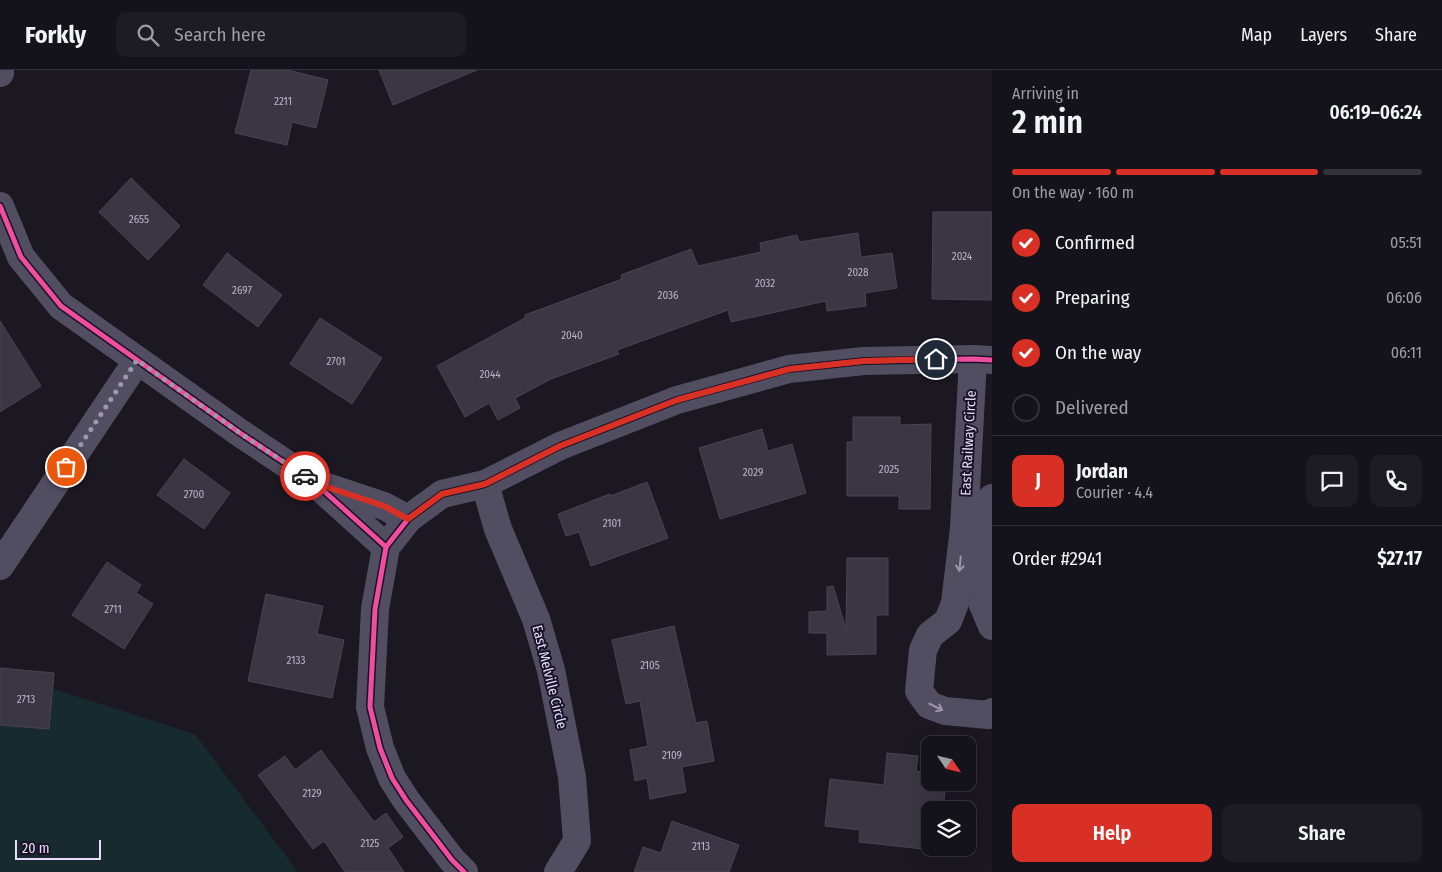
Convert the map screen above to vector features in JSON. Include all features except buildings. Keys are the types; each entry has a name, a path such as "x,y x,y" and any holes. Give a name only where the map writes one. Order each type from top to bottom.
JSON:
{"street":[{"path":"0,206 21,257 61,306 240,433 315,483 386,547"},
{"path":"464,872 446,853 392,778 378,740 370,707 376,609 386,547 408,519 442,494 485,484 560,446 677,400 790,369 864,361 982,359"},
{"name":"East Railway Circle","path":"982,359 976,529 983,605 991,625"},
{"path":"0,566 137,360"},
{"path":"315,483 384,506 408,519"},
{"name":"East Melville Circle","path":"485,484 498,529 536,619 551,670 572,777 577,841 558,872"},
{"name":"East Railway Circle","path":"991,625 969,619 948,621 976,529 992,498"},
{"path":"948,621 930,635 923,650 920,691 929,705 945,711 988,715 992,712"}],"green space":[{"path":"0,672 195,734 298,872 0,872"}],"cycle path":[{"path":"0,206 21,257 61,306 240,433 315,483 386,547"},
{"path":"464,872 452,860 406,800 392,778 380,748 370,707 375,609 386,547 408,519 442,494 485,484 560,446 677,400 789,369 864,361 992,360"}],"way so far":[{"path":"66,467 137,360 240,433 305,476"}],"route":[{"path":"305,476 315,483 384,506 408,519 442,494 485,484 560,446 677,400 790,369 864,361 936,359"}]}
